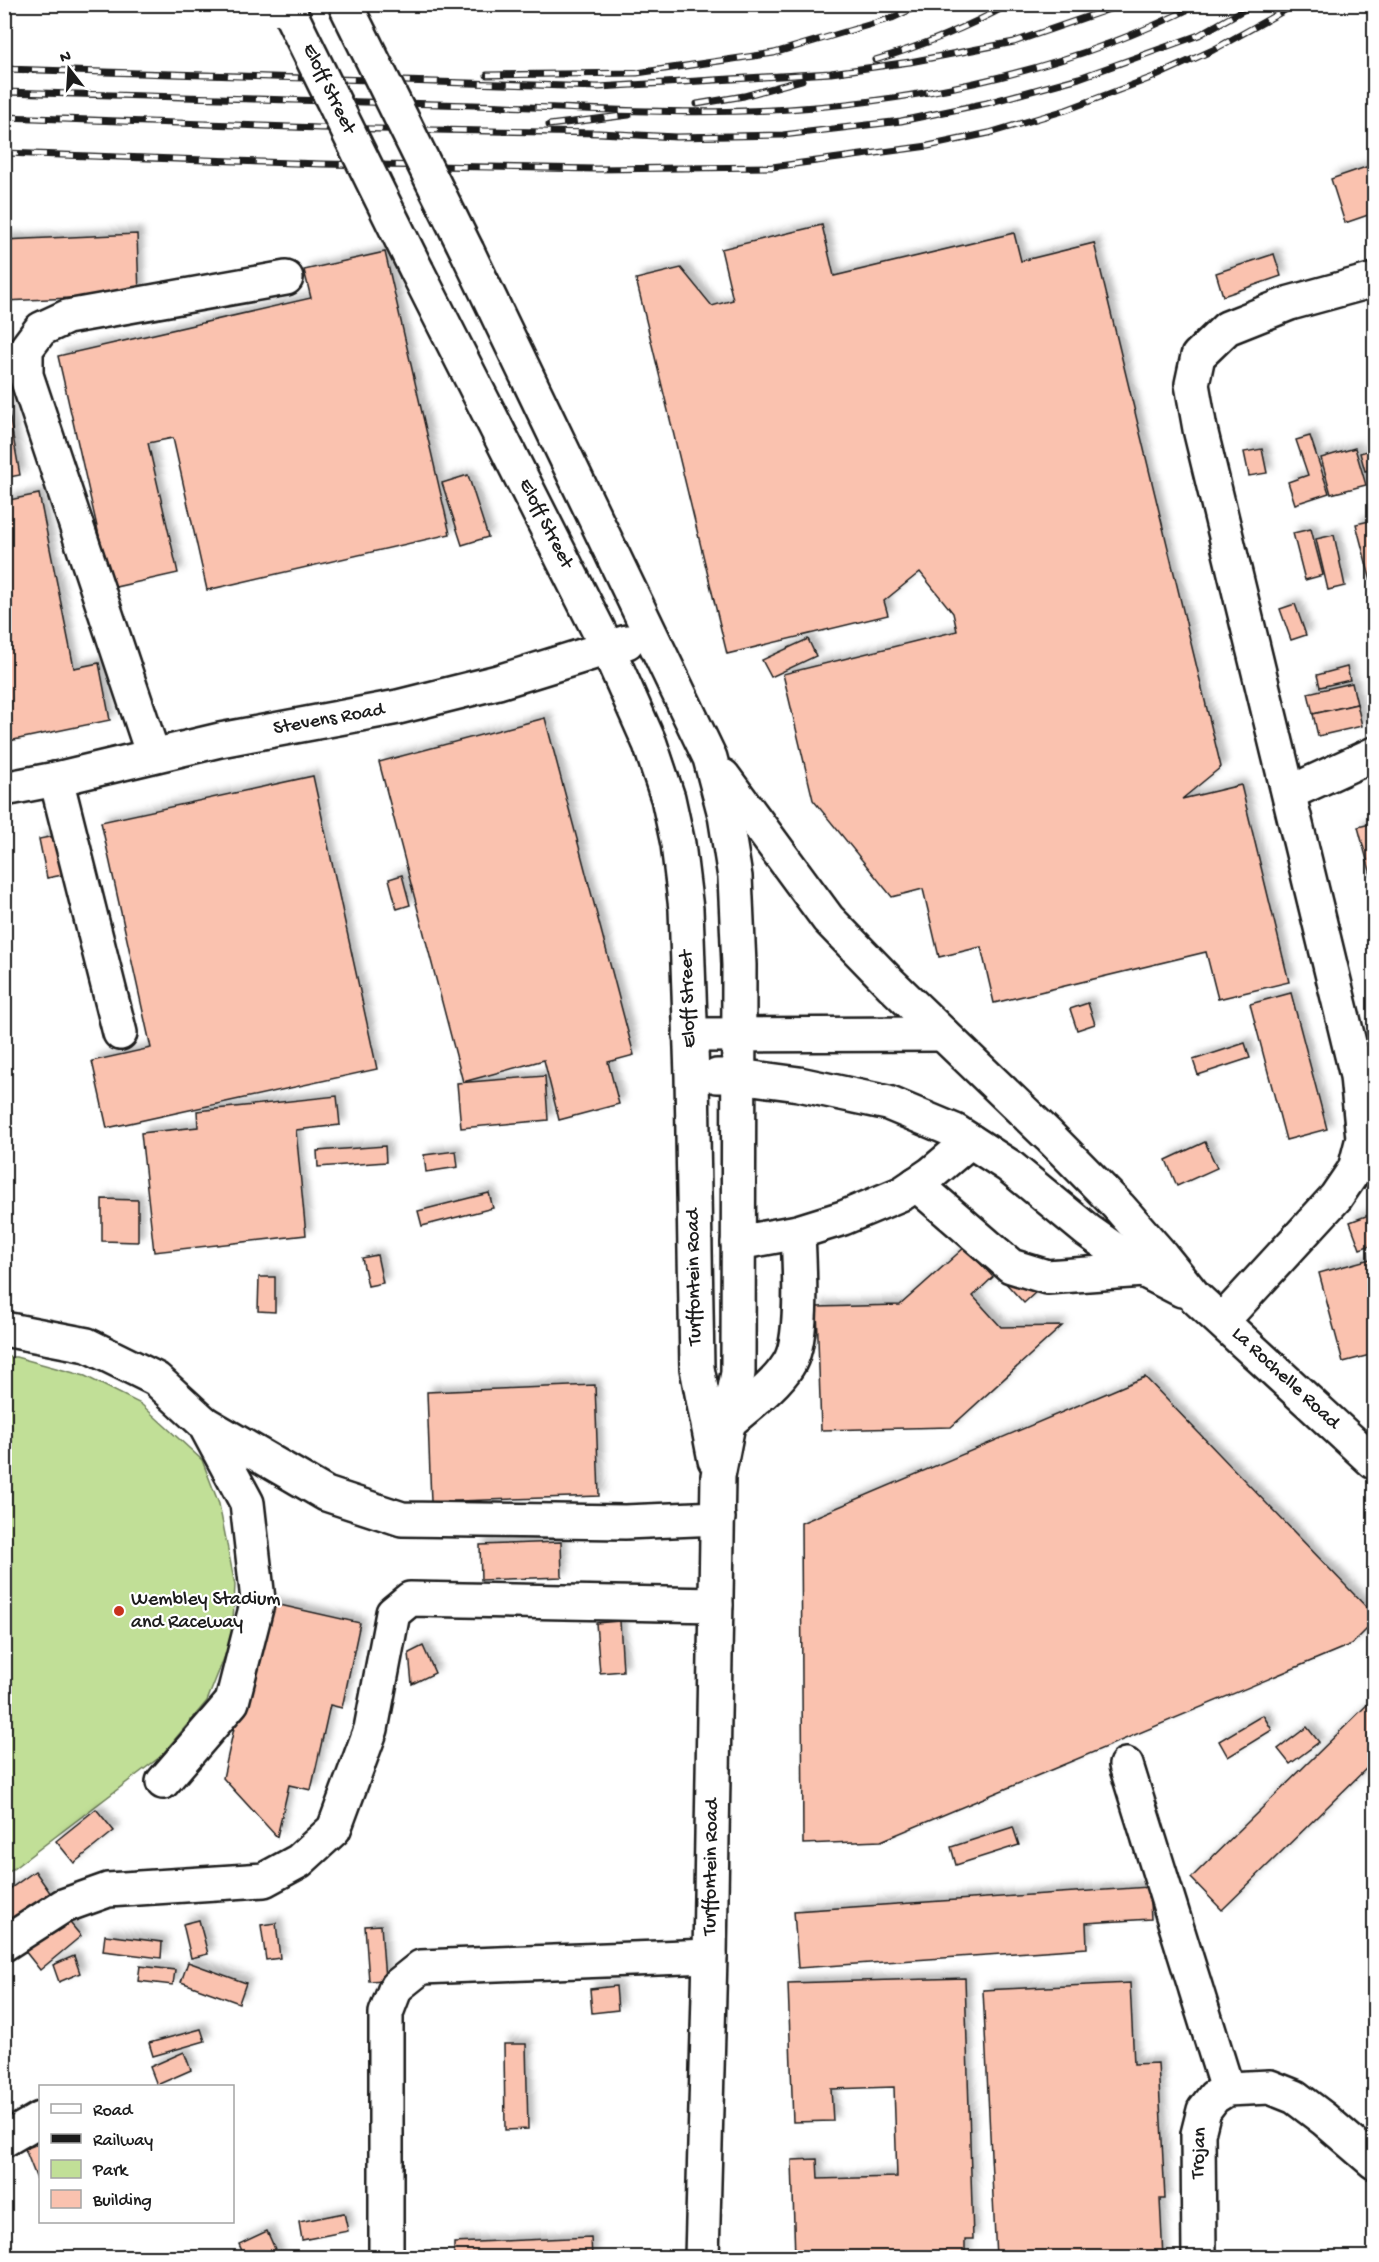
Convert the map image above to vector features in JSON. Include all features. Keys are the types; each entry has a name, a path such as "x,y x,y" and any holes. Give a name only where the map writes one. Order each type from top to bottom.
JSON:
{"street":[{"path":"345,4 467,251 710,758 828,919 1111,1199 1195,1297"},
{"name":"Eloff Street","path":"289,11 608,649 650,744 668,798 676,833 686,909 692,1076"},
{"path":"153,755 26,375 26,349 41,329 67,316 286,278"},
{"path":"1222,1321 1336,1197 1355,1169 1362,1138 1366,1064 1289,793 1200,429 1192,384 1198,356 1227,328 1290,303 1374,280"},
{"name":"Stevens Road","path":"4,789 220,740 398,707 498,682 608,649 649,634"},
{"path":"1289,793 1374,754"},
{"path":"710,758 725,815 735,877 739,965 738,1076"},
{"path":"56,779 120,1033"},
{"path":"690,1035 943,1034"},
{"path":"692,1076 738,1076 799,1084 888,1103 955,1131 1009,1166 1088,1231 1143,1270 1195,1297"},
{"name":"Turffontein Road","path":"692,1076 697,1368 718,1476"},
{"name":"Turffontein Road","path":"702,2258 710,1956 718,1476 738,1373 738,1076"},
{"path":"738,1243 798,1232 843,1218 903,1193 931,1174 970,1141"},
{"path":"916,1184 1011,1266 1047,1277 1143,1270"},
{"path":"728,1423 779,1377 790,1364 796,1340 801,1297 798,1232"},
{"name":"La Rochelle Road","path":"1195,1297 1374,1462"},
{"path":"4,1329 87,1345 156,1379 204,1423 326,1494 402,1519 625,1522 718,1518"},
{"path":"163,1782 232,1702 258,1600 247,1503 204,1423"},
{"path":"4,1944 63,1906 108,1890 264,1880 299,1861 334,1829 371,1729 393,1613 410,1599 716,1605"},
{"path":"1126,1765 1227,2089 1270,2087 1295,2097 1374,2162"},
{"path":"386,2258 386,2013 396,1987 421,1967 710,1956"},
{"name":"Trojan","path":"1199,2258 1198,2134 1204,2110 1214,2097 1227,2089"},
{"path":"4,2140 39,2120"}],"green space":[{"name":"Wembley Stadium and Raceway","path":"4,1357 16,1357 85,1376 141,1404 202,1460 219,1504 235,1585 232,1638 207,1701 160,1757 5,1875"}],"building":[{"path":"743,4 777,4 777,6 743,7"},
{"path":"1369,166 1374,183 1374,213 1345,223 1331,179"},
{"path":"822,225 834,276 1014,233 1021,261 1094,243 1221,767 1182,799 1241,785 1289,982 1218,999 1206,952 994,1003 981,947 939,957 923,889 892,897 813,800 783,674 957,631 953,613 920,572 884,601 888,615 727,654 636,279 681,268 712,306 733,300 721,249"},
{"path":"137,234 139,295 4,301 4,240"},
{"path":"385,252 450,534 207,590 173,438 148,443 178,573 111,588 58,356 311,298 304,270"},
{"path":"1274,254 1281,276 1223,296 1216,273"},
{"path":"4,386 20,475 4,478"},
{"path":"1310,436 1329,493 1295,504 1288,482 1308,475 1296,440"},
{"path":"1355,448 1366,485 1331,494 1321,458"},
{"path":"1262,449 1267,473 1249,476 1244,452"},
{"path":"1374,449 1374,469 1365,471 1360,453"},
{"path":"468,475 488,537 462,545 442,483"},
{"path":"39,494 74,668 99,663 110,720 4,742 4,501"},
{"path":"1374,520 1374,593 1356,524"},
{"path":"1311,529 1323,575 1305,580 1293,533"},
{"path":"1334,535 1345,586 1328,590 1316,539"},
{"path":"1295,604 1306,635 1291,640 1280,609"},
{"path":"808,639 816,656 771,677 762,660"},
{"path":"1347,667 1350,680 1320,687 1317,675"},
{"path":"1352,683 1357,704 1313,714 1308,693"},
{"path":"1357,704 1362,726 1318,736 1313,714"},
{"path":"545,718 634,1055 608,1062 619,1104 559,1120 544,1060 463,1082 379,762"},
{"path":"313,776 377,1069 107,1128 92,1061 151,1048 101,822"},
{"path":"1374,823 1374,886 1358,827"},
{"path":"65,834 73,873 47,878 39,839"},
{"path":"402,875 410,905 397,909 389,879"},
{"path":"1291,993 1327,1129 1286,1140 1250,1004"},
{"path":"1088,1003 1095,1024 1077,1030 1070,1009"},
{"path":"1245,1043 1250,1058 1198,1075 1193,1060"},
{"path":"545,1076 548,1120 461,1128 457,1083"},
{"path":"337,1096 340,1125 296,1130 306,1235 154,1252 141,1133 198,1127 197,1111"},
{"path":"1205,1142 1217,1168 1177,1186 1166,1160"},
{"path":"385,1146 386,1162 318,1167 317,1151"},
{"path":"456,1151 458,1167 426,1172 424,1155"},
{"path":"489,1193 493,1208 422,1226 418,1211"},
{"path":"102,1199 138,1200 138,1242 102,1241"},
{"path":"1374,1213 1374,1244 1360,1249 1350,1222"},
{"path":"965,1247 993,1277 973,1296 1001,1327 1062,1326 951,1427 821,1430 817,1307 900,1305"},
{"path":"377,1255 383,1283 368,1286 362,1258"},
{"path":"1374,1258 1374,1354 1343,1362 1319,1273"},
{"path":"1013,1267 1036,1292 1024,1303 1001,1278"},
{"path":"259,1277 275,1277 275,1312 258,1311"},
{"path":"1145,1377 1374,1615 1374,1622 1352,1644 881,1841 803,1844 801,1523"},
{"path":"595,1385 599,1496 431,1502 427,1392"},
{"path":"561,1542 562,1577 481,1580 480,1545"},
{"path":"262,1601 360,1623 342,1708 330,1705 311,1790 289,1785 277,1837 223,1778"},
{"path":"620,1621 623,1671 600,1673 596,1623"},
{"path":"423,1646 435,1673 412,1684 409,1653"},
{"path":"1374,1698 1374,1761 1222,1910 1191,1878"},
{"path":"1263,1715 1272,1730 1228,1757 1219,1741"},
{"path":"1307,1727 1319,1742 1290,1764 1278,1749"},
{"path":"96,1809 114,1831 74,1863 56,1841"},
{"path":"1013,1827 1019,1845 956,1865 951,1847"},
{"path":"35,1871 51,1894 4,1927 4,1893"},
{"path":"1149,1887 1151,1919 1086,1923 1087,1948 798,1968 794,1911"},
{"path":"66,1918 81,1936 40,1970 25,1951"},
{"path":"199,1920 208,1954 191,1958 183,1924"},
{"path":"276,1923 280,1958 266,1960 261,1925"},
{"path":"381,1925 385,1980 369,1981 365,1926"},
{"path":"105,1935 162,1942 161,1958 103,1951"},
{"path":"74,1956 80,1973 59,1982 53,1965"},
{"path":"188,1962 246,1983 239,2003 181,1982"},
{"path":"140,1966 175,1970 173,1985 138,1981"},
{"path":"965,1978 973,2239 965,2239 965,2258 795,2258 792,2160 817,2159 818,2179 897,2177 894,2087 831,2089 833,2121 793,2122 788,1983"},
{"path":"1130,1983 1134,2064 1158,2063 1165,2199 1160,2199 1163,2258 996,2258 983,1990"},
{"path":"616,1986 618,2010 592,2013 590,1989"},
{"path":"201,2029 205,2041 153,2056 149,2043"},
{"path":"504,2044 526,2044 528,2129 505,2130"},
{"path":"184,2052 191,2070 157,2085 150,2067"},
{"path":"39,2143 39,2184 25,2149"},
{"path":"344,2213 348,2231 302,2240 299,2222"},
{"path":"267,2231 279,2258 245,2258 239,2244"},
{"path":"591,2237 592,2258 454,2258 454,2243"}],"railway":[{"path":"487,75 637,73 774,53 892,18 922,4"},
{"path":"875,60 944,36 1010,4"},
{"path":"4,69 599,87 831,73 910,62 1014,42 1124,4"},
{"path":"4,92 631,111 710,112 789,109 894,98 999,77 1102,46 1151,27 1199,4"},
{"path":"4,117 676,137 783,135 901,121 987,103 1079,78 1199,35 1254,4"},
{"path":"4,153 322,164 596,169 772,167 928,146 989,133 1066,110 1156,76 1213,50 1296,4"},
{"path":"697,104 744,96 802,80"},
{"path":"549,125 629,115"}],"place":[{"name":"Wembley Stadium and Raceway","path":"119,1611"}]}
